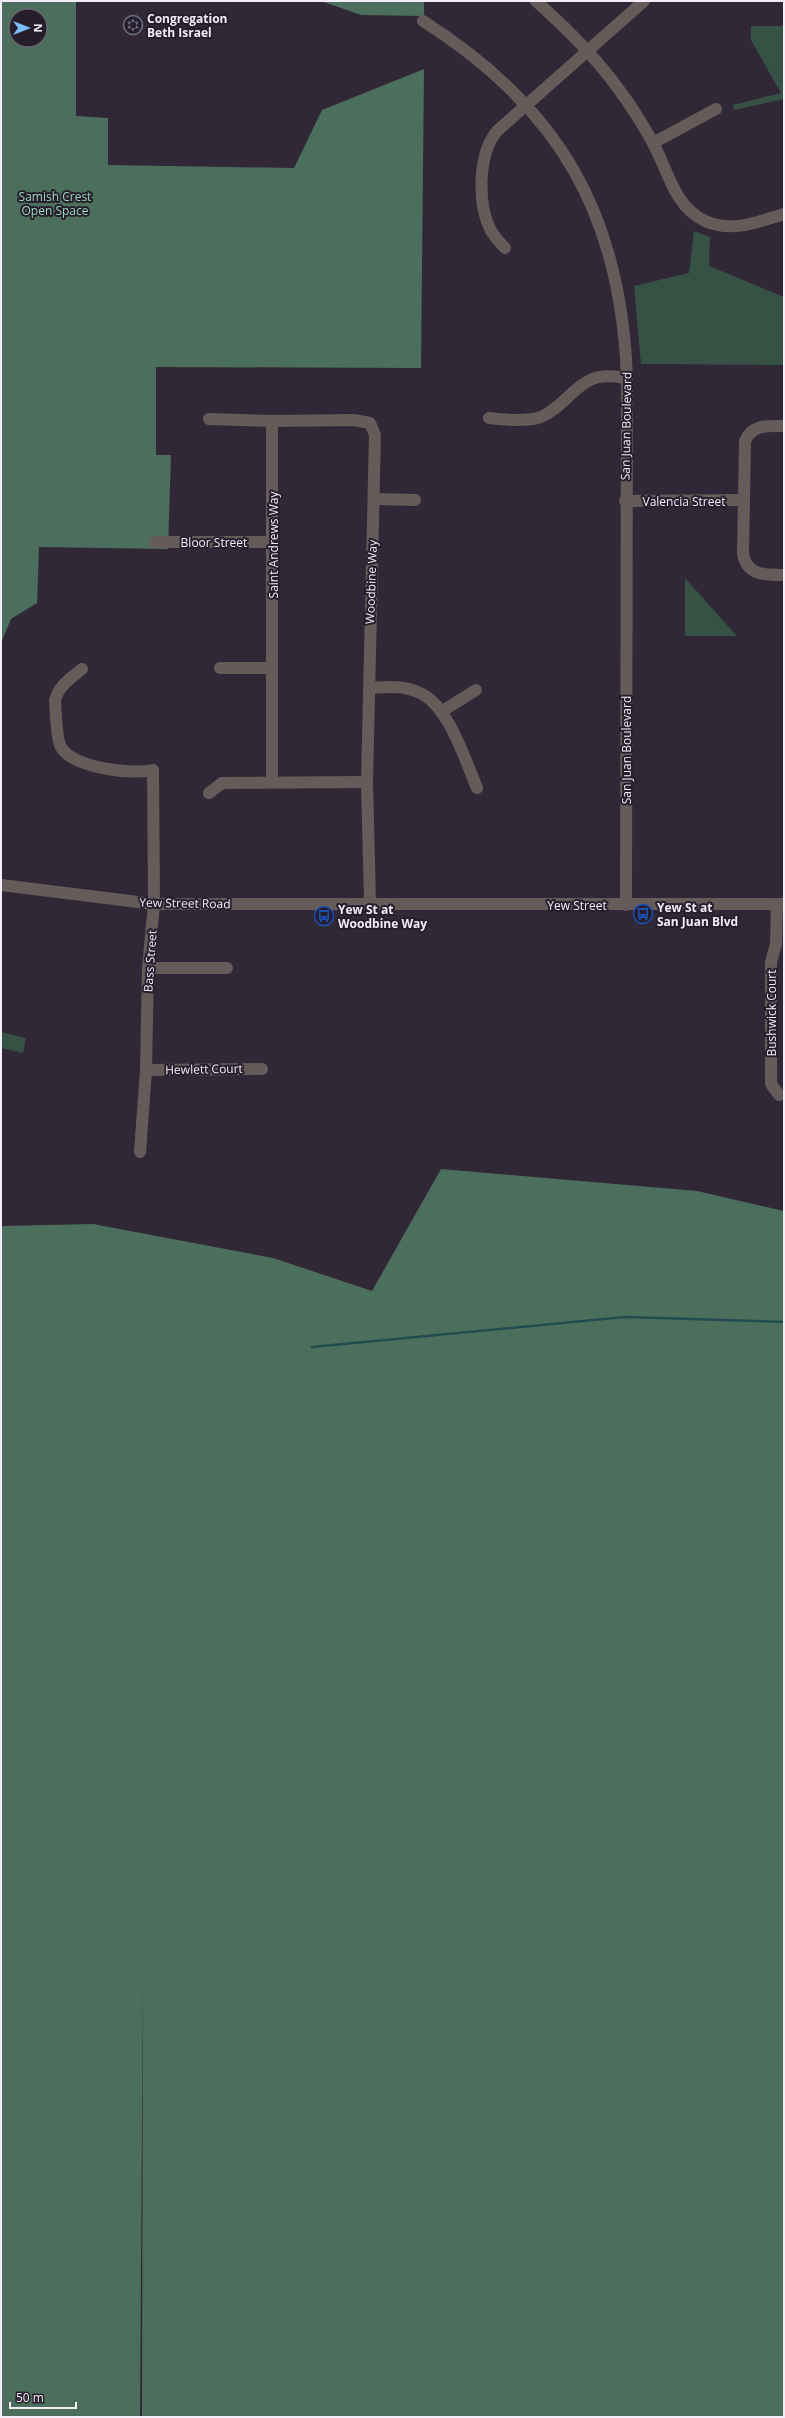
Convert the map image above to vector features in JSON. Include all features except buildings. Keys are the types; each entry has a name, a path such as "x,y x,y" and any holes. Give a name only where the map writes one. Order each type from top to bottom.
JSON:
{"street":[{"path":"536,1 588,51 616,85 653,143 680,201 704,221 721,226 738,227 784,214"},
{"path":"505,248 492,232 484,208 484,156 489,142 498,131 644,1"},
{"name":"San Juan Boulevard","path":"423,21 457,43 486,66 528,105 572,166 603,234 621,308 627,378 625,501 626,905"},
{"path":"653,143 716,109"},
{"path":"489,418 528,420 540,417 551,411 589,380 601,376 627,378"},
{"name":"Woodbine Way","path":"209,419 272,421 354,420 370,423 376,435 367,782 370,904"},
{"name":"Saint Andrews Way","path":"272,421 272,782"},
{"path":"784,426 760,426 748,434 744,447 744,561 757,573 784,575"},
{"path":"374,499 414,500"},
{"name":"Valencia Street","path":"625,501 744,500"},
{"name":"Bloor Street","path":"155,542 273,542"},
{"path":"220,668 272,668"},
{"name":"Bass Street","path":"82,669 59,689 56,695 60,746 66,754 93,765 128,772 142,773 153,770 154,904 148,968 146,1070 140,1152"},
{"path":"369,688 390,687 415,691 427,697 441,712 477,788"},
{"path":"441,712 476,690"},
{"path":"209,794 222,783 367,782"},
{"name":"Yew Street Road","path":"1,885 154,904 370,904"},
{"name":"Yew Street","path":"370,904 780,904"},
{"name":"Bushwick Court","path":"779,1095 771,1084 771,962 776,944 780,904"},
{"path":"148,968 227,968"},
{"name":"Hewlett Court","path":"146,1070 262,1068"}],"green space":[{"name":"Samish Crest Open Space","path":"1,1 76,1 76,116 108,118 108,165 294,168 322,110 424,69 421,368 156,367 156,455 171,455 168,549 39,547 37,603 11,619 1,643"},
{"path":"321,1 424,1 424,16 361,15"},
{"path":"751,26 784,26 784,99 734,110 733,105 781,93 751,40"},
{"path":"694,231 710,237 709,266 784,297 784,365 641,364 634,286 689,273"},
{"path":"685,578 737,636 685,636"},
{"path":"1,1032 26,1038 23,1053 1,1048"},
{"path":"441,1169 697,1191 784,1211 784,2417 142,2417 143,1975 140,2417 1,2417 1,1226 93,1224 273,1258 372,1291"}],"waterway":[{"path":"312,1347 625,1317 784,1322"}],"place":[{"name":"Congregation Beth Israel","path":"133,25"},
{"name":"Yew St at San Juan Blvd","path":"643,914"},
{"name":"Yew St at Woodbine Way","path":"324,916"}]}
